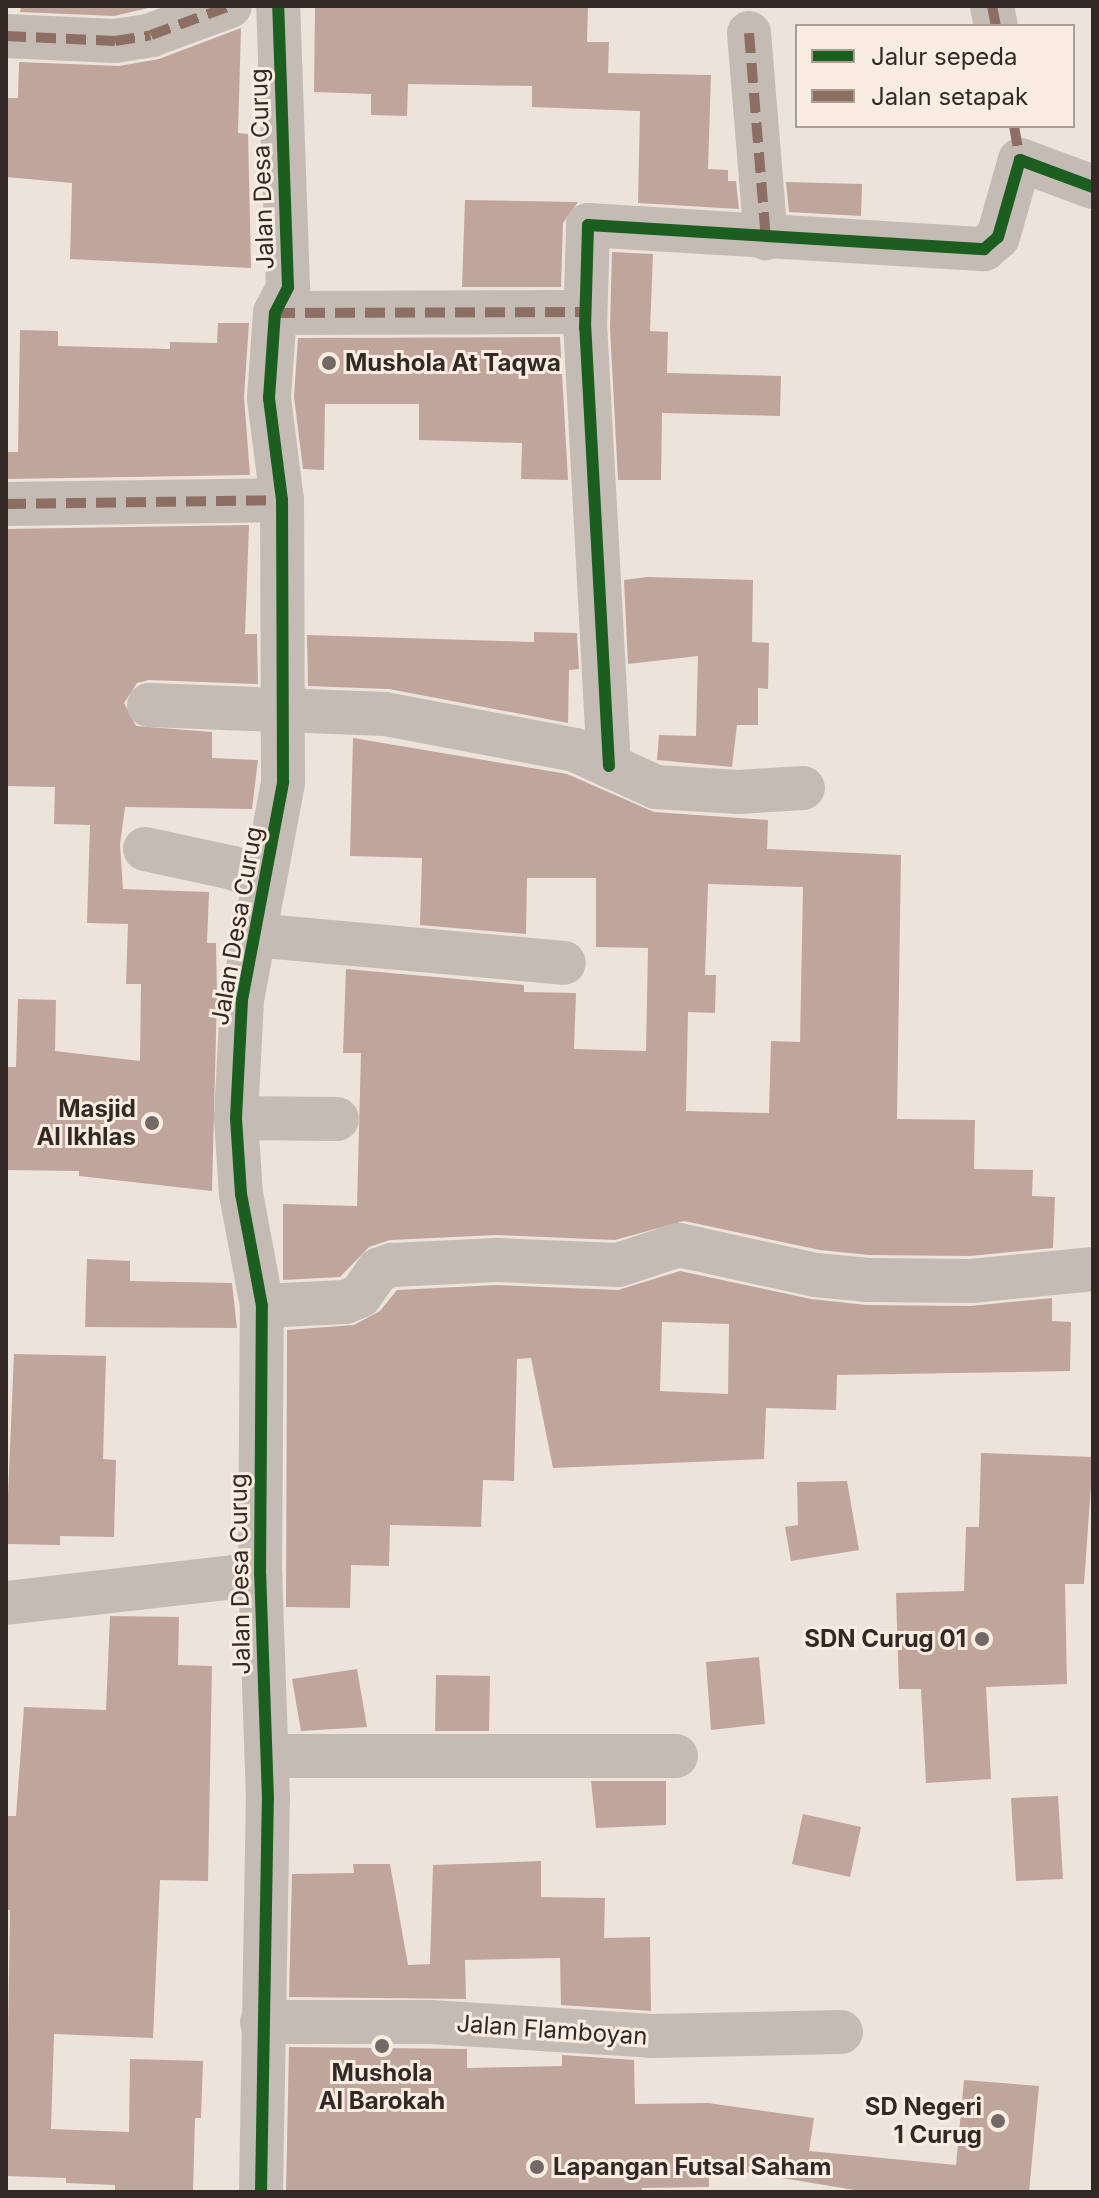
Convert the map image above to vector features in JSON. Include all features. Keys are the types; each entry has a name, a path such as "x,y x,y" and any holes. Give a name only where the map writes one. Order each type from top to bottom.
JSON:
{"street":[{"path":"6,36 115,41 151,35 230,6"},
{"name":"Jalan Desa Curug","path":"261,2192 267,1756 260,1574 262,1306 241,1194 236,1118 252,935 283,782 279,708 282,500 269,398 275,313 288,287 278,6"},
{"path":"749,33 766,238"},
{"path":"609,766 585,312 588,225 984,249 998,237 1017,143 1093,187"},
{"path":"275,313 585,312"},
{"path":"6,504 282,500"},
{"path":"149,705 385,714 575,750 656,787 738,792 803,788"},
{"path":"145,849 233,868 264,882"},
{"path":"252,935 564,963"},
{"path":"236,1118 337,1119"},
{"path":"262,1306 345,1302 360,1296 378,1270 392,1265 497,1260 618,1265 679,1245 816,1275 868,1280 971,1281 1093,1269"},
{"path":"6,1603 260,1574"},
{"path":"267,1756 676,1756"},
{"name":"Jalan Flamboyan","path":"262,2022 431,2022 652,2036 841,2032"}],"building":[{"path":"21,6 157,6 114,16 20,12"},
{"path":"315,6 588,6 587,42 609,42 608,73 711,75 708,169 728,170 728,181 736,181 739,209 638,203 640,111 532,107 532,86 408,84 407,116 371,115 371,94 314,92"},
{"path":"241,28 238,133 248,134 251,268 70,259 72,183 6,177 6,98 18,98 19,62 119,66 159,59"},
{"path":"786,182 862,184 861,216 789,212"},
{"path":"465,200 578,202 563,223 561,287 462,287"},
{"path":"612,252 653,254 650,331 668,332 667,373 781,376 780,416 662,413 661,480 618,480 610,328"},
{"path":"218,323 249,323 244,397 250,475 6,479 6,452 18,452 20,330 58,331 58,346 170,349 170,342 217,343"},
{"path":"560,337 568,480 521,479 522,443 419,440 419,404 325,404 324,470 303,469 294,397 298,338"},
{"path":"249,525 245,634 257,634 258,684 149,680 137,683 124,703 136,726 212,732 212,758 258,760 252,809 125,807 120,844 123,889 209,892 207,943 216,943 217,996 212,1191 79,1176 79,1171 6,1170 6,1067 16,1067 18,999 56,1000 55,1051 140,1061 141,984 126,984 128,924 87,923 90,825 54,824 55,787 6,786 6,529"},
{"path":"647,577 753,580 752,642 769,643 768,689 758,688 758,725 737,725 732,767 657,760 659,735 696,736 698,656 628,664 624,580"},
{"path":"534,632 577,633 579,669 569,670 568,723 389,689 308,686 307,635 534,642"},
{"path":"353,738 567,774 654,812 768,820 767,849 901,855 897,1119 975,1120 974,1169 1033,1170 1032,1196 1055,1197 1053,1248 970,1256 869,1255 820,1250 684,1221 615,1240 496,1235 390,1240 369,1247 340,1277 283,1280 283,1204 357,1206 361,1053 343,1053 346,969 524,985 524,992 576,993 574,1049 646,1051 648,948 596,947 596,878 527,878 526,934 420,925 422,858 350,856","holes":["708,884 803,887 800,1042 771,1041 769,1113 686,1111 688,1012 715,1013 716,975 705,975"]},
{"path":"87,1259 130,1261 130,1281 232,1283 237,1328 85,1327"},
{"path":"680,1271 811,1299 866,1305 971,1306 1052,1298 1052,1321 1071,1322 1070,1371 837,1375 836,1410 766,1408 764,1459 553,1468 531,1358 517,1359 514,1481 483,1480 481,1527 390,1525 389,1566 351,1565 350,1608 286,1607 287,1330 354,1325 380,1311 397,1290 497,1285 618,1290","holes":["662,1322 729,1324 728,1394 660,1391"]},
{"path":"14,1354 106,1356 103,1459 116,1460 114,1537 60,1536 60,1545 6,1544"},
{"path":"981,1453 1093,1457 1084,1584 1065,1584 1067,1684 986,1687 991,1779 926,1783 921,1689 899,1689 896,1593 964,1591 966,1527 979,1527"},
{"path":"847,1481 859,1550 791,1561 785,1527 798,1525 797,1482"},
{"path":"110,1616 179,1617 178,1665 212,1666 208,1881 160,1880 153,2038 54,2034 51,2129 129,2132 130,2059 203,2061 201,2118 195,2118 193,2192 115,2192 115,2185 66,2183 66,2178 6,2176 10,1910 6,1910 6,1816 16,1816 24,1707 106,1710"},
{"path":"759,1657 765,1724 711,1730 706,1662"},
{"path":"357,1669 367,1727 301,1731 292,1679"},
{"path":"436,1675 490,1676 489,1731 435,1731"},
{"path":"591,1781 666,1781 666,1825 596,1828"},
{"path":"1058,1796 1063,1879 1016,1881 1011,1798"},
{"path":"803,1814 861,1827 850,1877 792,1864"},
{"path":"541,1861 541,1897 605,1898 604,1938 650,1937 651,2011 561,2005 560,1958 465,1960 466,1999 289,1997 292,1874 354,1873 353,1864 390,1864 408,1965 430,1964 433,1865"},
{"path":"289,2047 467,2049 467,2068 562,2066 562,2055 634,2060 635,2104 708,2103 814,2118 809,2151 956,2165 964,2080 1039,2086 1029,2192 867,2192 709,2166 709,2187 642,2188 642,2192 286,2192"}],"marked path":[{"path":"6,36 115,41 151,35 230,6"},
{"path":"992,6 996,24"},
{"path":"749,33 766,238"},
{"path":"1014,128 1020,160"},
{"path":"275,313 585,312"},
{"path":"6,504 282,500"}],"cycle path":[{"path":"261,2192 268,1799 260,1574 262,1306 241,1194 236,1118 242,1000 283,782 282,500 269,398 275,313 288,287 278,6"},
{"path":"609,766 585,328 588,225 984,249 998,237 1020,160 1093,187"}],"place":[{"name":"Mushola At Taqwa","path":"329,363"},
{"name":"Masjid Al Ikhlas","path":"152,1123"},
{"name":"SDN Curug 01","path":"982,1639"},
{"name":"Mushola Al Barokah","path":"382,2046"},
{"name":"SD Negeri 1 Curug","path":"998,2121"},
{"name":"Lapangan Futsal Saham","path":"537,2167"}]}
